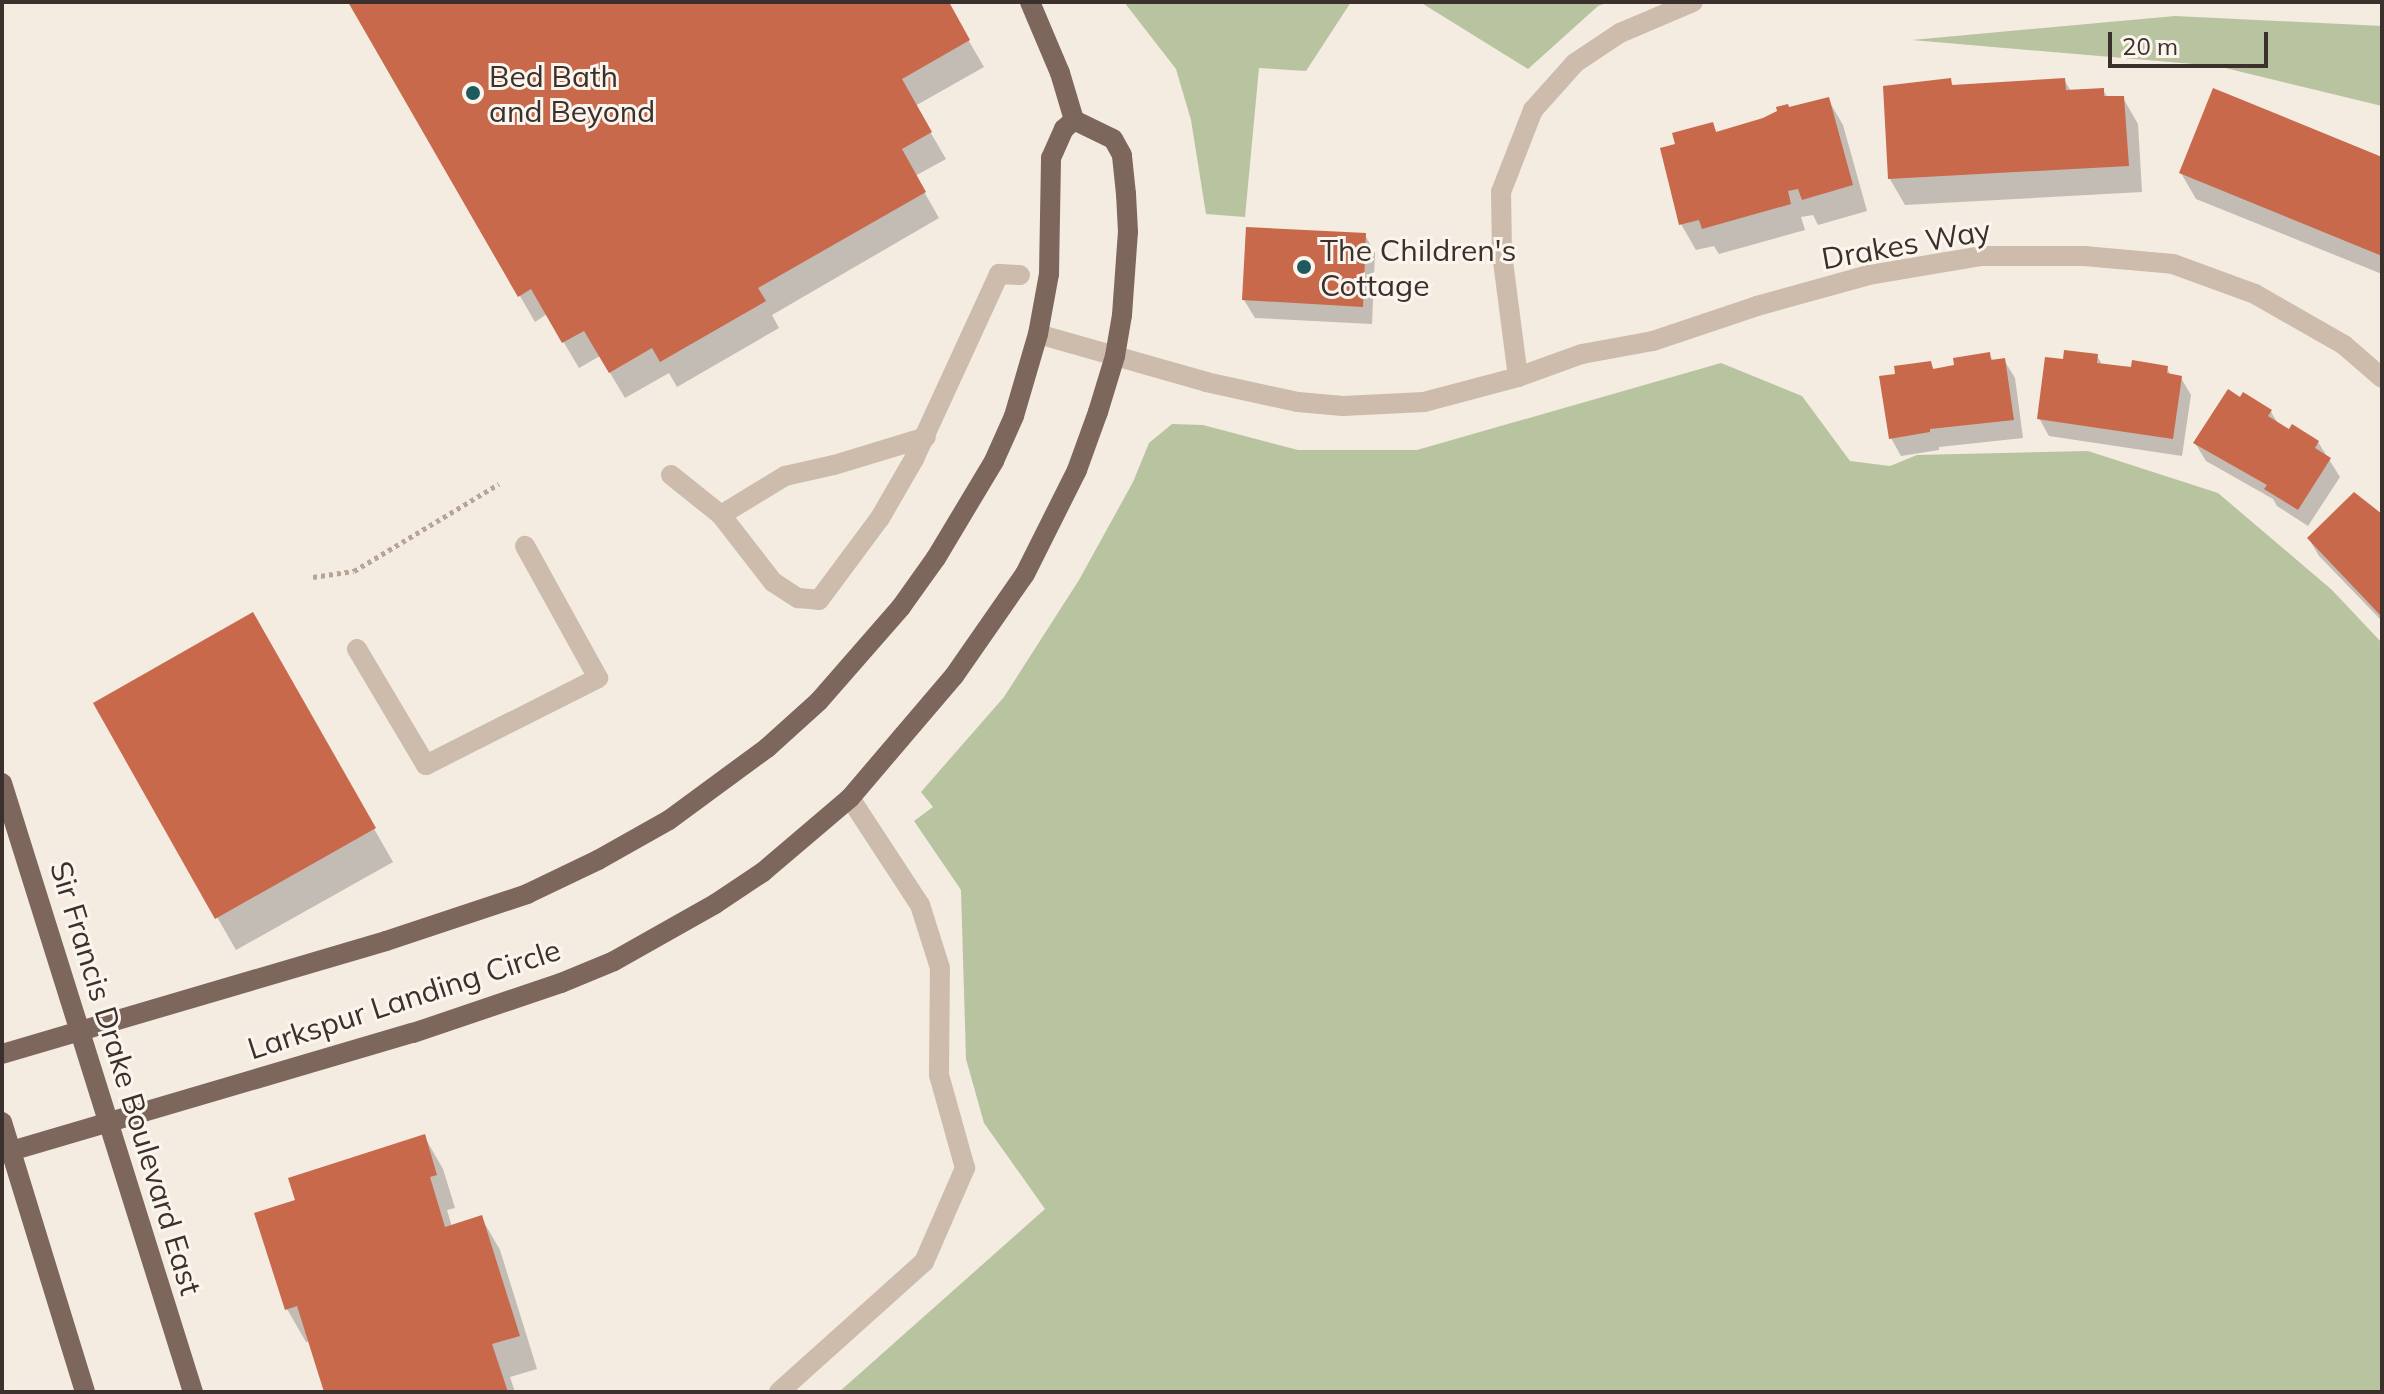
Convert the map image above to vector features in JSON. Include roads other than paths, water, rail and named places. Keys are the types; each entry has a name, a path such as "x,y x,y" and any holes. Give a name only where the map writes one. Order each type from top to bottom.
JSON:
{"main road":[{"path":"1030,2 1060,73 1074,120"},
{"name":"Larkspur Landing Circle","path":"2,1054 386,941 527,894 598,860 669,820 715,788 819,701 866,651 927,570 994,461 1014,416 1038,334 1049,274 1051,158 1064,129 1074,120 1113,139 1122,155 1128,232 1115,356 1077,470 1025,574 954,676 850,798 763,872 715,904 639,947 574,978 413,1033 11,1151"},
{"name":"Sir Francis Drake Boulevard East","path":"2,783 193,1392"},
{"path":"2,1122 85,1392"}],"street":[{"path":"1518,377 1502,254 1501,192 1533,110 1575,63 1608,41 1693,2"},
{"name":"Drakes Way","path":"1038,334 1251,393 1343,406 1424,402 1518,377 1582,354 1653,341 1757,306 1869,275 1981,256 2084,256 2173,264 2255,294 2344,345 2382,378"},
{"path":"671,475 721,515 773,582 798,598 819,600 880,518 926,437 999,274 1020,275"},
{"path":"721,515 785,476 834,465 926,437"},
{"path":"357,649 426,765 598,678 525,546"},
{"path":"779,1392 924,1262 965,1168 939,1075 940,968 920,905 850,798"}],"place":[{"name":"Bed Bath and Beyond","path":"473,93"},
{"name":"The Children's Cottage","path":"1304,267"}]}
